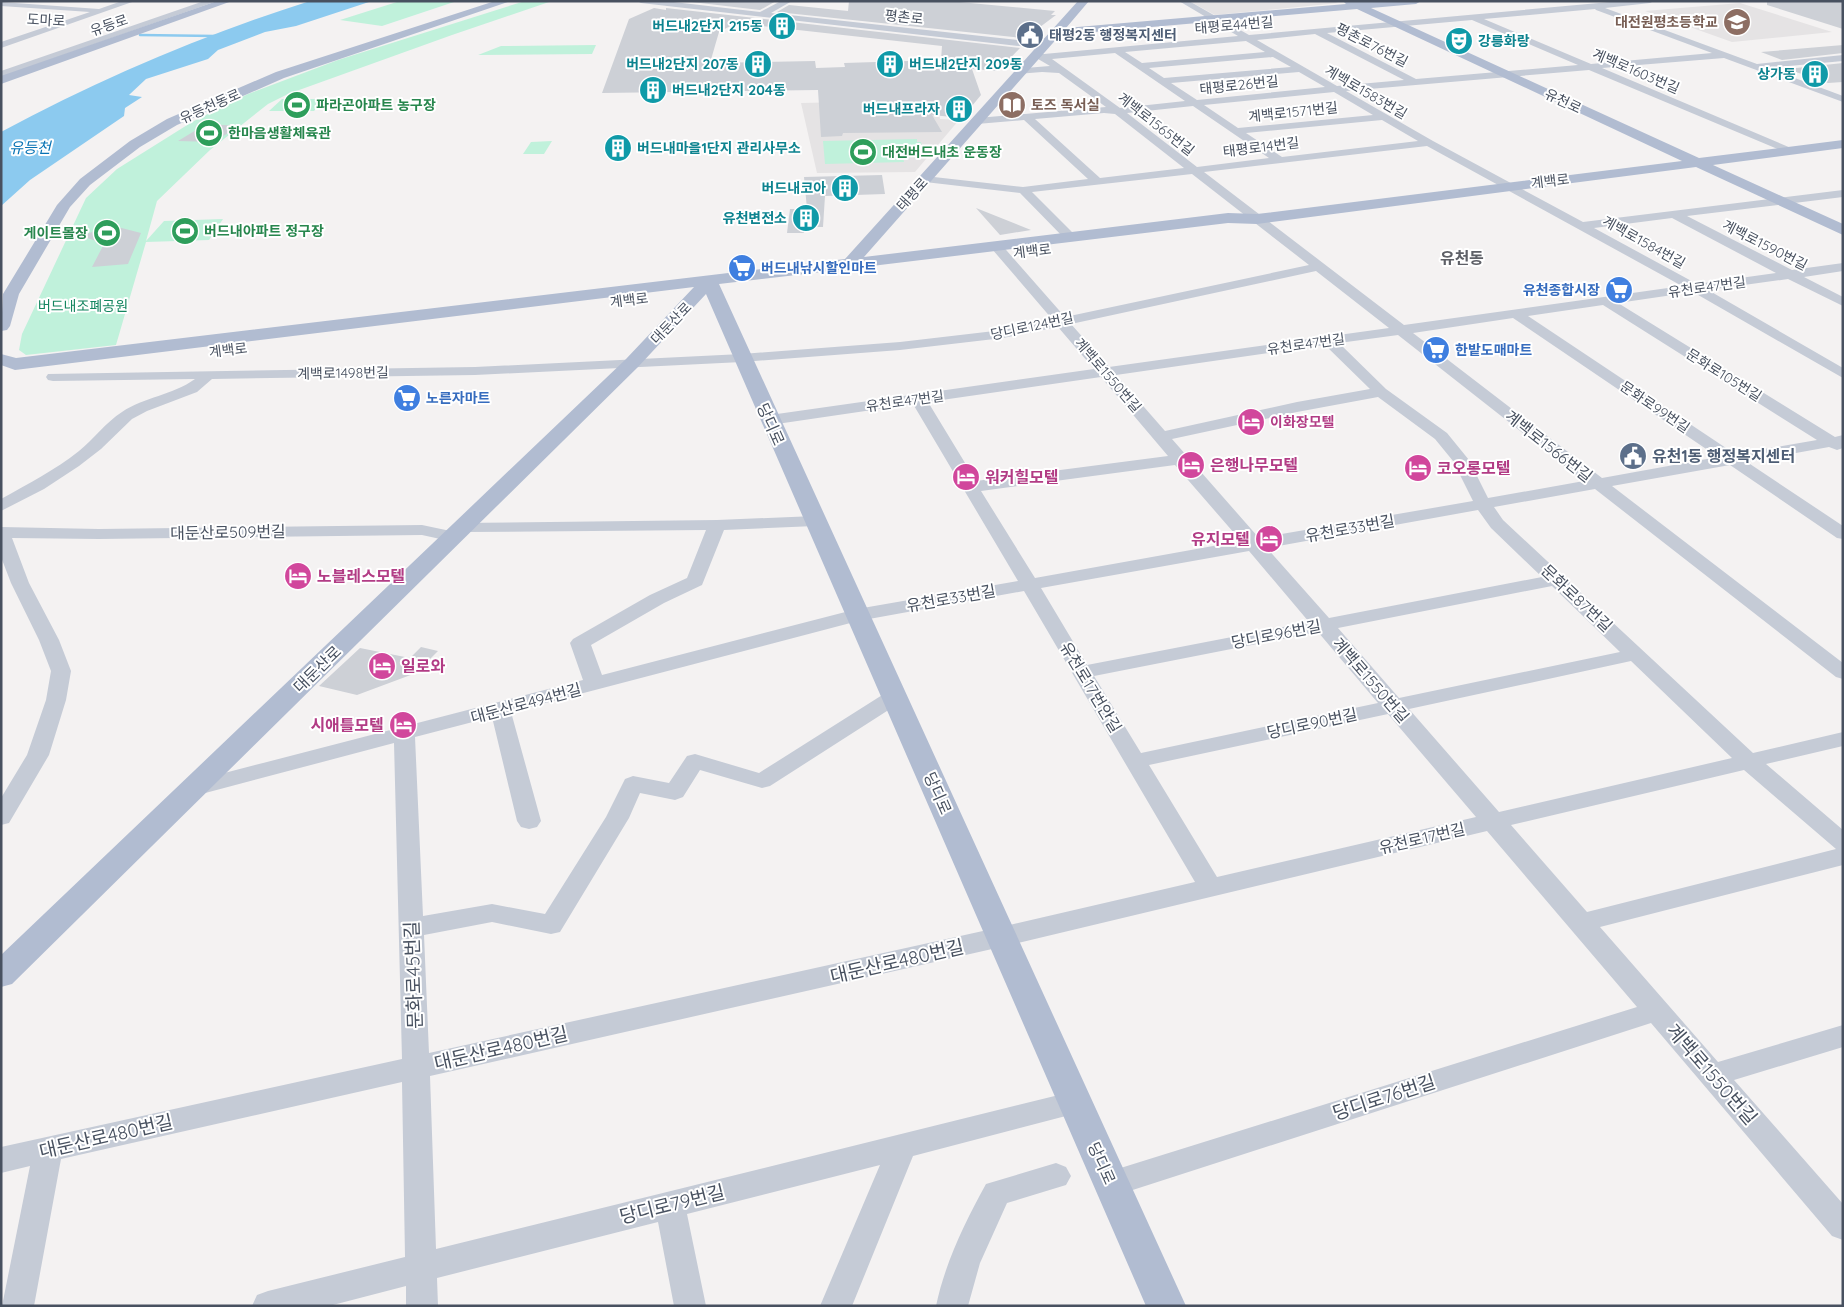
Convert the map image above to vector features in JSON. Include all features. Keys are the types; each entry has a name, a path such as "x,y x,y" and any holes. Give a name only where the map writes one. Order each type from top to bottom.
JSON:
{"main road":[{"name":"유등천동로","path":"1,326 6,298 64,205 84,182 135,144 172,122 280,75 486,5 506,1"},
{"name":"태평로","path":"845,269 1020,72 1040,55 1046,44 1084,1"},
{"path":"1056,32 1214,19 1354,4 1416,1"},
{"name":"유등로","path":"1,80 166,21 232,3"},
{"name":"유천로","path":"1354,4 1843,230"},
{"path":"1065,22 1078,26 1102,28"},
{"name":"계백로","path":"999,250 1070,237 1228,218 1257,218 1843,144"},
{"name":"계백로","path":"9,377 999,250 1238,226 1257,218"},
{"name":"계백로","path":"1,359 15,364 707,288"},
{"name":"당디로","path":"707,288 770,420 1166,1306"},
{"name":"대둔산로","path":"1,975 459,532 707,288"}],"street":[{"path":"1,45 131,1"},
{"path":"1,74 213,1"},
{"name":"평촌로","path":"641,1 1009,42 1046,44"},
{"path":"760,14 788,1"},
{"name":"계백로1583번길","path":"1183,1 1244,38 1506,187"},
{"name":"태평로44번길","path":"1040,55 1116,50 1650,1"},
{"path":"1,4 105,10"},
{"path":"1592,6 1843,99"},
{"name":"계백로1603번길","path":"1473,17 1788,150"},
{"name":"도마로","path":"10,32 67,35"},
{"name":"평촌로76번길","path":"1317,32 1415,82"},
{"name":"도마로","path":"86,36 118,38"},
{"name":"계백로1571번길","path":"1116,50 1279,160"},
{"path":"1140,66 1272,54"},
{"name":"계백로1565번길","path":"1040,55 1118,111 1257,218"},
{"name":"태평로26번길","path":"977,121 1104,110 1118,111 1334,89 1723,55"},
{"path":"1756,67 1843,58"},
{"path":"1020,72 1040,69 1063,71"},
{"path":"1162,81 1299,69"},
{"path":"1027,117 1097,181"},
{"name":"계백로1571번길","path":"1236,131 1382,117"},
{"name":"태평로14번길","path":"925,179 1023,190 1429,143"},
{"name":"계백로1584번길","path":"1506,187 1695,288 1843,374"},
{"name":"계백로","path":"1023,190 1070,237"},
{"path":"1580,226 1843,193"},
{"name":"계백로1590번길","path":"1673,214 1843,302"},
{"name":"계백로1566번길","path":"1257,218 1400,331 1843,673"},
{"name":"계백로1550번길","path":"999,250 1843,1226"},
{"name":"당디로124번길","path":"742,358 900,346 1003,334 1061,320 1318,267"},
{"name":"유천로47번길","path":"770,420 1843,267"},
{"name":"문화로105번길","path":"1605,301 1839,444"},
{"name":"문화로99번길","path":"1516,314 1843,534"},
{"name":"문화로87번길","path":"1329,341 1381,392 1442,436 1461,460 1483,504 1497,524 1558,579 1748,761 1843,844"},
{"name":"대둔산로","path":"632,363 742,358"},
{"name":"계백로1498번길","path":"53,377 475,371 632,363"},
{"path":"1,506 95,447 122,418 131,412 186,391 200,384 207,376"},
{"path":"1162,437 1297,407 1381,392"},
{"name":"유천로17번안길","path":"918,399 1211,888"},
{"name":"유천로33번길","path":"857,615 1732,460 1839,444"},
{"path":"971,487 1180,459"},
{"name":"대둔산로509번길","path":"1,532 99,534 422,530 459,532 815,521"},
{"path":"595,685 580,643 657,599 695,581 717,525"},
{"path":"1,532 20,582 49,640 61,671 56,700 38,755 1,817"},
{"name":"당디로96번길","path":"1082,672 1558,579"},
{"name":"대둔산로494번길","path":"194,788 595,685 857,615"},
{"name":"당디로90번길","path":"1135,761 1637,654"},
{"path":"411,928 492,913 551,925 617,818 633,784 674,792 695,761 762,781 894,697"},
{"path":"500,709 529,821"},
{"name":"문화로45번길","path":"404,734 416,1067 422,1306"},
{"name":"유천로17번길","path":"1001,937 1843,739"},
{"path":"1581,923 1843,856"},
{"name":"대둔산로480번길","path":"1,1160 1001,937"},
{"name":"당디로76번길","path":"1112,1184 1657,1010"},
{"path":"1712,1075 1843,1036"},
{"name":"당디로79번길","path":"268,1306 1075,1104"},
{"path":"836,1306 902,1147"},
{"path":"18,1306 48,1149"},
{"path":"952,1306 954,1291 979,1230 997,1193 1056,1176"},
{"path":"670,1205 690,1306"}],"shaded area":[{"path":"1189,1 1333,1 1338,3 1215,15"},
{"name":"대전원평초등학교","path":"1740,3 1832,32 1732,42 1645,11"},
{"path":"936,100 940,119 959,120 915,172 817,173 801,103"}],"green space":[{"path":"400,1 457,1 382,26 340,20"},
{"name":"버드내조폐공원","path":"525,1 552,1 288,94 268,104 210,150 157,201 146,241 164,221 223,219 209,240 146,242 116,345 26,355 19,350 22,334 86,198 117,169 192,122 248,94 338,60"},
{"path":"596,45 592,54 478,55 501,46"},
{"name":"파라곤아파트 농구장","path":"282,99 324,99 314,111 269,111"},
{"name":"대전버드내초 운동장","path":"917,139 917,142 921,142 923,152 902,153 904,162 825,164 823,141"},
{"path":"552,141 544,154 523,154 531,142"}],"water":[{"name":"유등천","path":"310,1 372,1 296,26 265,32 218,50 208,59 146,79 129,95 142,97 125,108 124,116 30,180 1,206 1,132 76,94 152,59 230,28"}],"building":[{"path":"683,1 776,1 760,10"},
{"path":"849,1 949,1 1055,11 1051,15 1056,15 1032,33 1038,33 1031,39 777,12 789,5 848,11"},
{"path":"1767,1 1843,1 1843,29 1767,5"},
{"path":"654,8 666,10 666,8 1020,48 998,71 972,69 981,95 962,118 932,115 942,132 843,133 842,136 821,137 818,90 602,93 629,19","holes":["736,23 942,46 941,60 844,63 845,67 816,68 815,61 710,63 719,32"]},
{"path":"1843,45 1843,53 1782,60 1761,52"},
{"path":"1843,63 1843,82 1828,83 1787,69"},
{"name":"한마음생활체육관","path":"206,124 240,126 213,142 178,141"},
{"path":"882,175 885,194 825,196 823,227 805,227 804,233 787,233 790,209 807,209 804,177"},
{"path":"976,208 1031,230 1000,235"},
{"path":"110,225 141,233 128,264 92,267 104,244 82,236"},
{"name":"일로와","path":"421,647 438,651 416,673 357,695 319,686 360,648 410,658"}],"waterway":[{"path":"140,35 215,36"}],"place":[{"name":"대전원평초등학교","path":"1737,22"},
{"name":"버드내2단지 215동","path":"782,26"},
{"name":"태평2동 행정복지센터","path":"1030,35"},
{"name":"강릉화랑","path":"1459,41"},
{"name":"버드내2단지 207동","path":"758,64"},
{"name":"버드내2단지 209동","path":"890,64"},
{"name":"상가동","path":"1815,74"},
{"name":"버드내2단지 204동","path":"653,90"},
{"name":"파라곤아파트 농구장","path":"297,105"},
{"name":"토즈 독서실","path":"1012,105"},
{"name":"버드내프라자","path":"959,109"},
{"name":"한마음생활체육관","path":"209,133"},
{"name":"버드내마을1단지 관리사무소","path":"618,148"},
{"name":"대전버드내초 운동장","path":"863,152"},
{"name":"버드내코아","path":"845,188"},
{"name":"유천변전소","path":"806,218"},
{"name":"버드내아파트 정구장","path":"185,231"},
{"name":"게이트볼장","path":"107,233"},
{"name":"버드내낚시할인마트","path":"742,268"},
{"name":"유천종합시장","path":"1619,290"},
{"name":"한밭도매마트","path":"1436,350"},
{"name":"노른자마트","path":"407,398"},
{"name":"이화장모텔","path":"1251,422"},
{"name":"유천1동 행정복지센터","path":"1633,456"},
{"name":"은행나무모텔","path":"1191,465"},
{"name":"코오롱모텔","path":"1418,468"},
{"name":"워커힐모텔","path":"966,477"},
{"name":"유지모텔","path":"1269,539"},
{"name":"노블레스모텔","path":"298,576"},
{"name":"일로와","path":"382,666"},
{"name":"시애틀모텔","path":"403,725"}],"district":[{"name":"유천동","path":"1462,258"}]}
